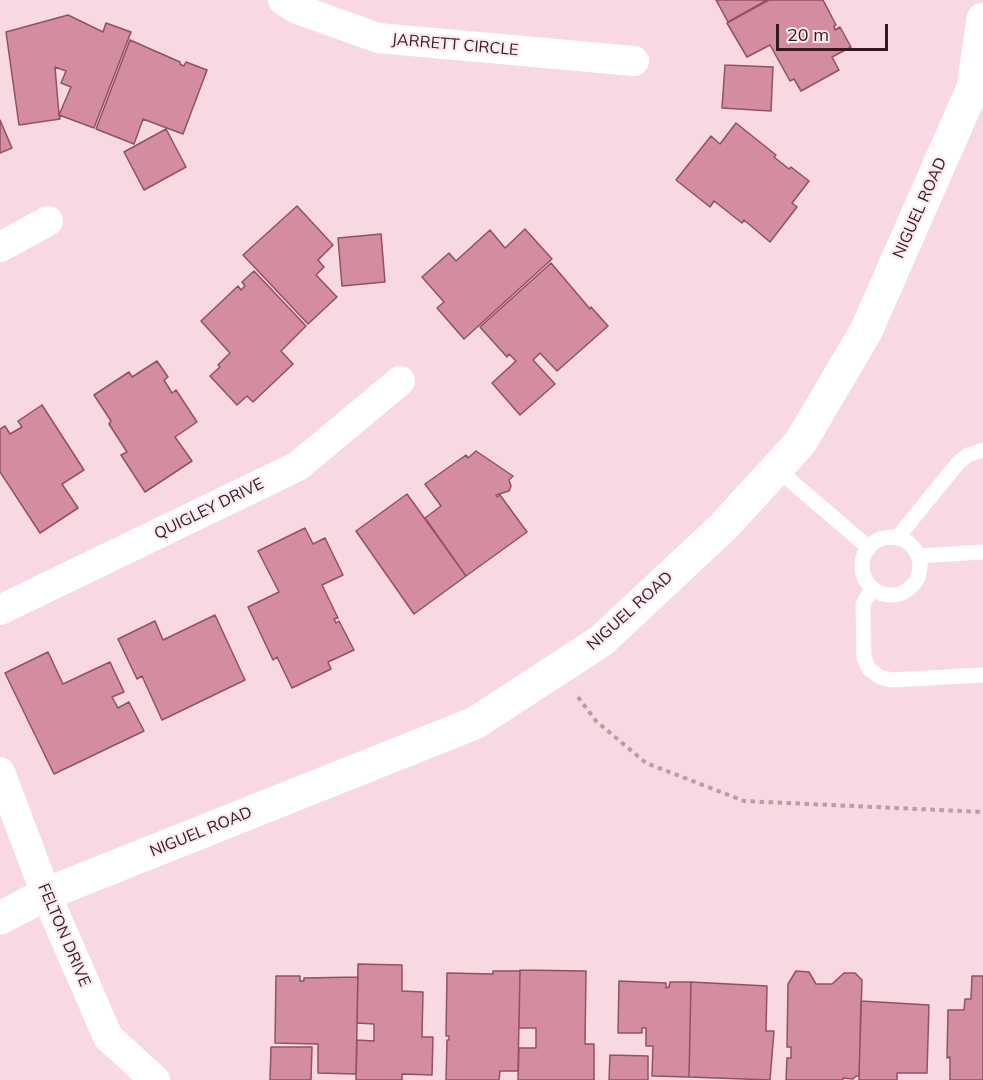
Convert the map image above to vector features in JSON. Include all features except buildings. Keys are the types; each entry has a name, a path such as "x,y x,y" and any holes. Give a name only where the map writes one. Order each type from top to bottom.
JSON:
{"main road":[{"name":"NIGUEL ROAD","path":"0,918 46,894 476,723 602,641 723,527 800,443 866,331 973,88 983,19"}],"street":[{"name":"JARRETT CIRCLE","path":"283,0 297,9 378,38 634,61"},
{"path":"0,247 48,220"},
{"name":"QUIGLEY DRIVE","path":"0,610 298,466 400,381"},
{"name":"FELTON DRIVE","path":"0,772 46,894 108,1037 155,1080"}],"lane":[{"path":"897,538 958,463 968,455 983,450"},
{"path":"777,469 868,548"},
{"path":"887,537 897,538 906,542 918,556 920,566 915,584 899,595 889,596 872,589 862,573 862,563 868,548 878,540 887,537"},
{"path":"918,556 983,552"},
{"path":"872,589 862,604 864,658 869,669 880,677 892,680 983,675"}],"path":[{"path":"558,669 596,721 646,763 744,801 983,812"}]}
